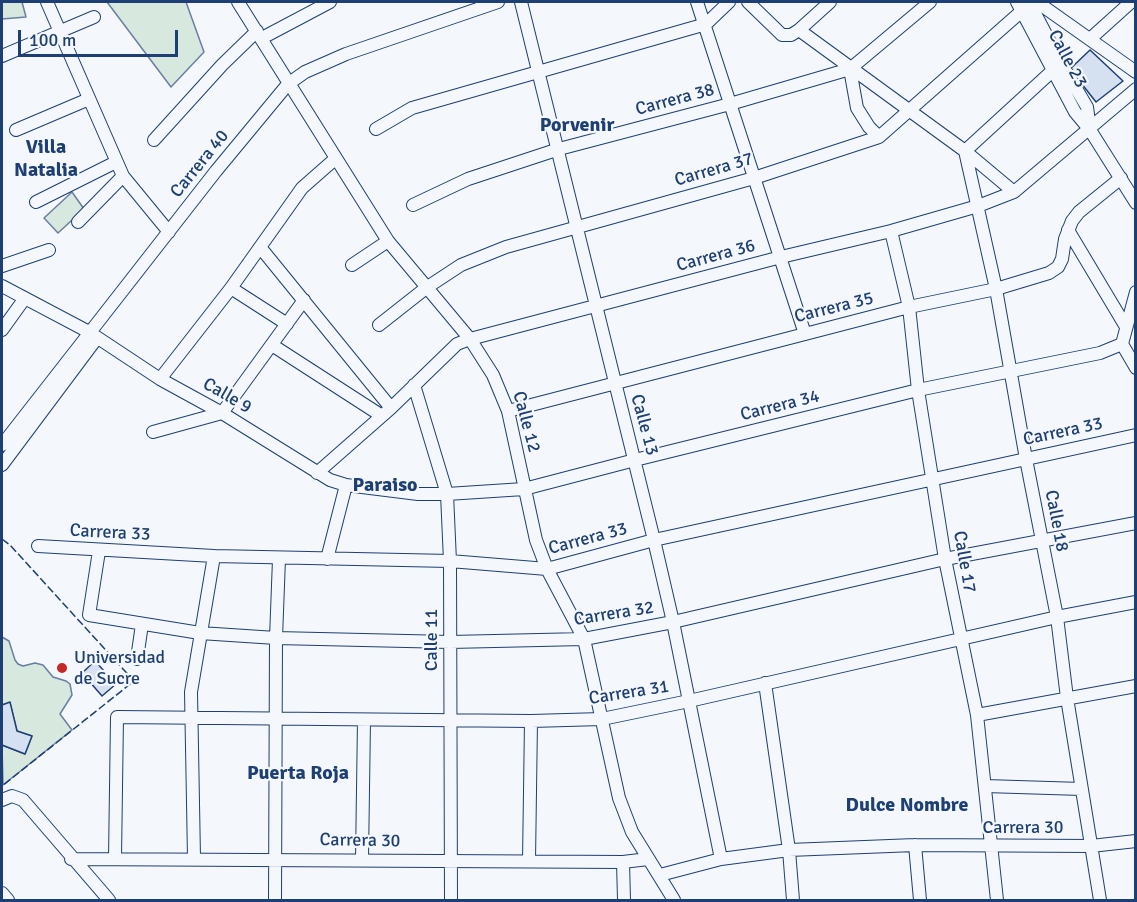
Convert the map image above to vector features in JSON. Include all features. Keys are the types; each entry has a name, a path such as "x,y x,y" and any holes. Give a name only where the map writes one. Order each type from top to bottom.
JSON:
{"street":[{"path":"47,2 123,176 169,232"},
{"name":"Calle 12","path":"238,2 388,241 470,339 493,375 508,411 536,540 547,569 584,639 619,798 632,832 674,900"},
{"path":"154,140 222,65 259,34 330,2"},
{"name":"Carrera 40","path":"2,465 25,425 79,348 93,335 169,232 288,84 305,72 346,54 498,2"},
{"name":"Calle 13","path":"521,2 654,540 673,622 720,859"},
{"path":"697,2 805,333"},
{"path":"376,129 412,108 706,24 729,2"},
{"path":"748,2 782,35 790,35 800,30 830,2"},
{"name":"Carrera 38","path":"413,205 468,178 559,149 850,69 930,2"},
{"path":"1090,39 1131,2"},
{"path":"1028,3 1090,39 1136,72"},
{"name":"Calle 23","path":"1028,3 1057,67 1087,107 1090,130 1136,203"},
{"name":"Carrera 37","path":"379,325 460,265 506,247 754,178 879,137 1028,3"},
{"path":"2,56 94,17"},
{"path":"800,30 850,69 965,151 1014,192"},
{"path":"965,151 1057,67"},
{"path":"850,69 857,108 861,117 879,137"},
{"name":"Carrera 36","path":"317,473 387,412 457,344 781,257 891,231 978,206 1014,192 1136,89"},
{"path":"16,130 89,99"},
{"name":"Calle 18","path":"965,151 996,289 1057,617 1067,698 1100,900"},
{"path":"160,379 231,288 302,188 335,159"},
{"path":"36,202 116,162"},
{"path":"78,222 123,176"},
{"name":"Carrera 35","path":"508,411 909,307 996,289 1049,273 1058,267 1062,259 1068,230 1079,212 1121,178"},
{"path":"1068,230 1126,327"},
{"name":"Calle 17","path":"891,231 909,307 918,390 932,481 945,559 977,715 997,900"},
{"path":"352,265 388,241"},
{"path":"260,247 304,300 387,412"},
{"path":"2,266 49,250"},
{"name":"Calle 9","path":"2,286 93,335 160,379 222,413 317,473 346,485 394,492 447,494"},
{"path":"231,288 287,324"},
{"path":"1136,292 1122,344 1136,368"},
{"path":"2,330 25,298"},
{"path":"153,432 222,413 304,300"},
{"name":"Carrera 34","path":"447,494 524,489 918,390 1100,353 1122,344"},
{"path":"272,345 387,412"},
{"name":"Calle 11","path":"414,385 447,494 450,561 451,900"},
{"name":"Carrera 40","path":"2,445 25,425"},
{"name":"Carrera 33","path":"38,546 279,559 450,561 547,569 654,540 1136,435"},
{"path":"327,559 346,485"},
{"name":"Carrera 32","path":"99,551 89,615 200,633 276,638 450,642 584,639 673,622 945,559 1136,523"},
{"path":"194,858 191,692 214,556"},
{"path":"275,900 275,719 279,559"},
{"name":"Carrera 31","path":"116,858 117,717 531,721 602,719 1057,617 1136,602"},
{"path":"137,659 142,624"},
{"path":"765,683 789,850 793,900"},
{"path":"977,715 1136,686"},
{"path":"362,859 364,720"},
{"path":"529,861 531,721"},
{"path":"985,786 1082,789"},
{"path":"7,798 23,800 71,859 109,900"},
{"name":"Carrera 30","path":"660,875 720,859 789,850 915,845 1091,846 1136,841"},
{"path":"915,845 920,900"},
{"name":"Carrera 30","path":"71,859 623,862 648,859"},
{"path":"623,862 624,900"},
{"path":"2,893 8,900"}],"shaded area":[{"path":"2,2 22,2 26,17 2,19"},
{"path":"107,2 186,2 204,52 171,87"},
{"path":"72,192 84,209 58,233 44,218"},
{"path":"2,637 9,641 18,664 43,665 53,677 70,684 72,695 60,714 72,730 3,785 2,745 25,754 32,736 17,731 10,703 2,705"}],"building":[{"path":"1090,50 1123,81 1096,102 1070,69"},
{"path":"95,661 116,684 102,696 82,673"},
{"path":"10,702 17,731 32,736 25,754 2,745 2,705"}],"fence":[{"path":"2,539 134,681 2,786"}],"place":[{"name":"Universidad de Sucre","path":"62,668"}],"district":[{"name":"Porvenir","path":"577,126"},
{"name":"Villa Natalia","path":"46,160"},
{"name":"Paraiso","path":"385,486"},
{"name":"Puerta Roja","path":"298,774"},
{"name":"Dulce Nombre","path":"907,806"}]}
